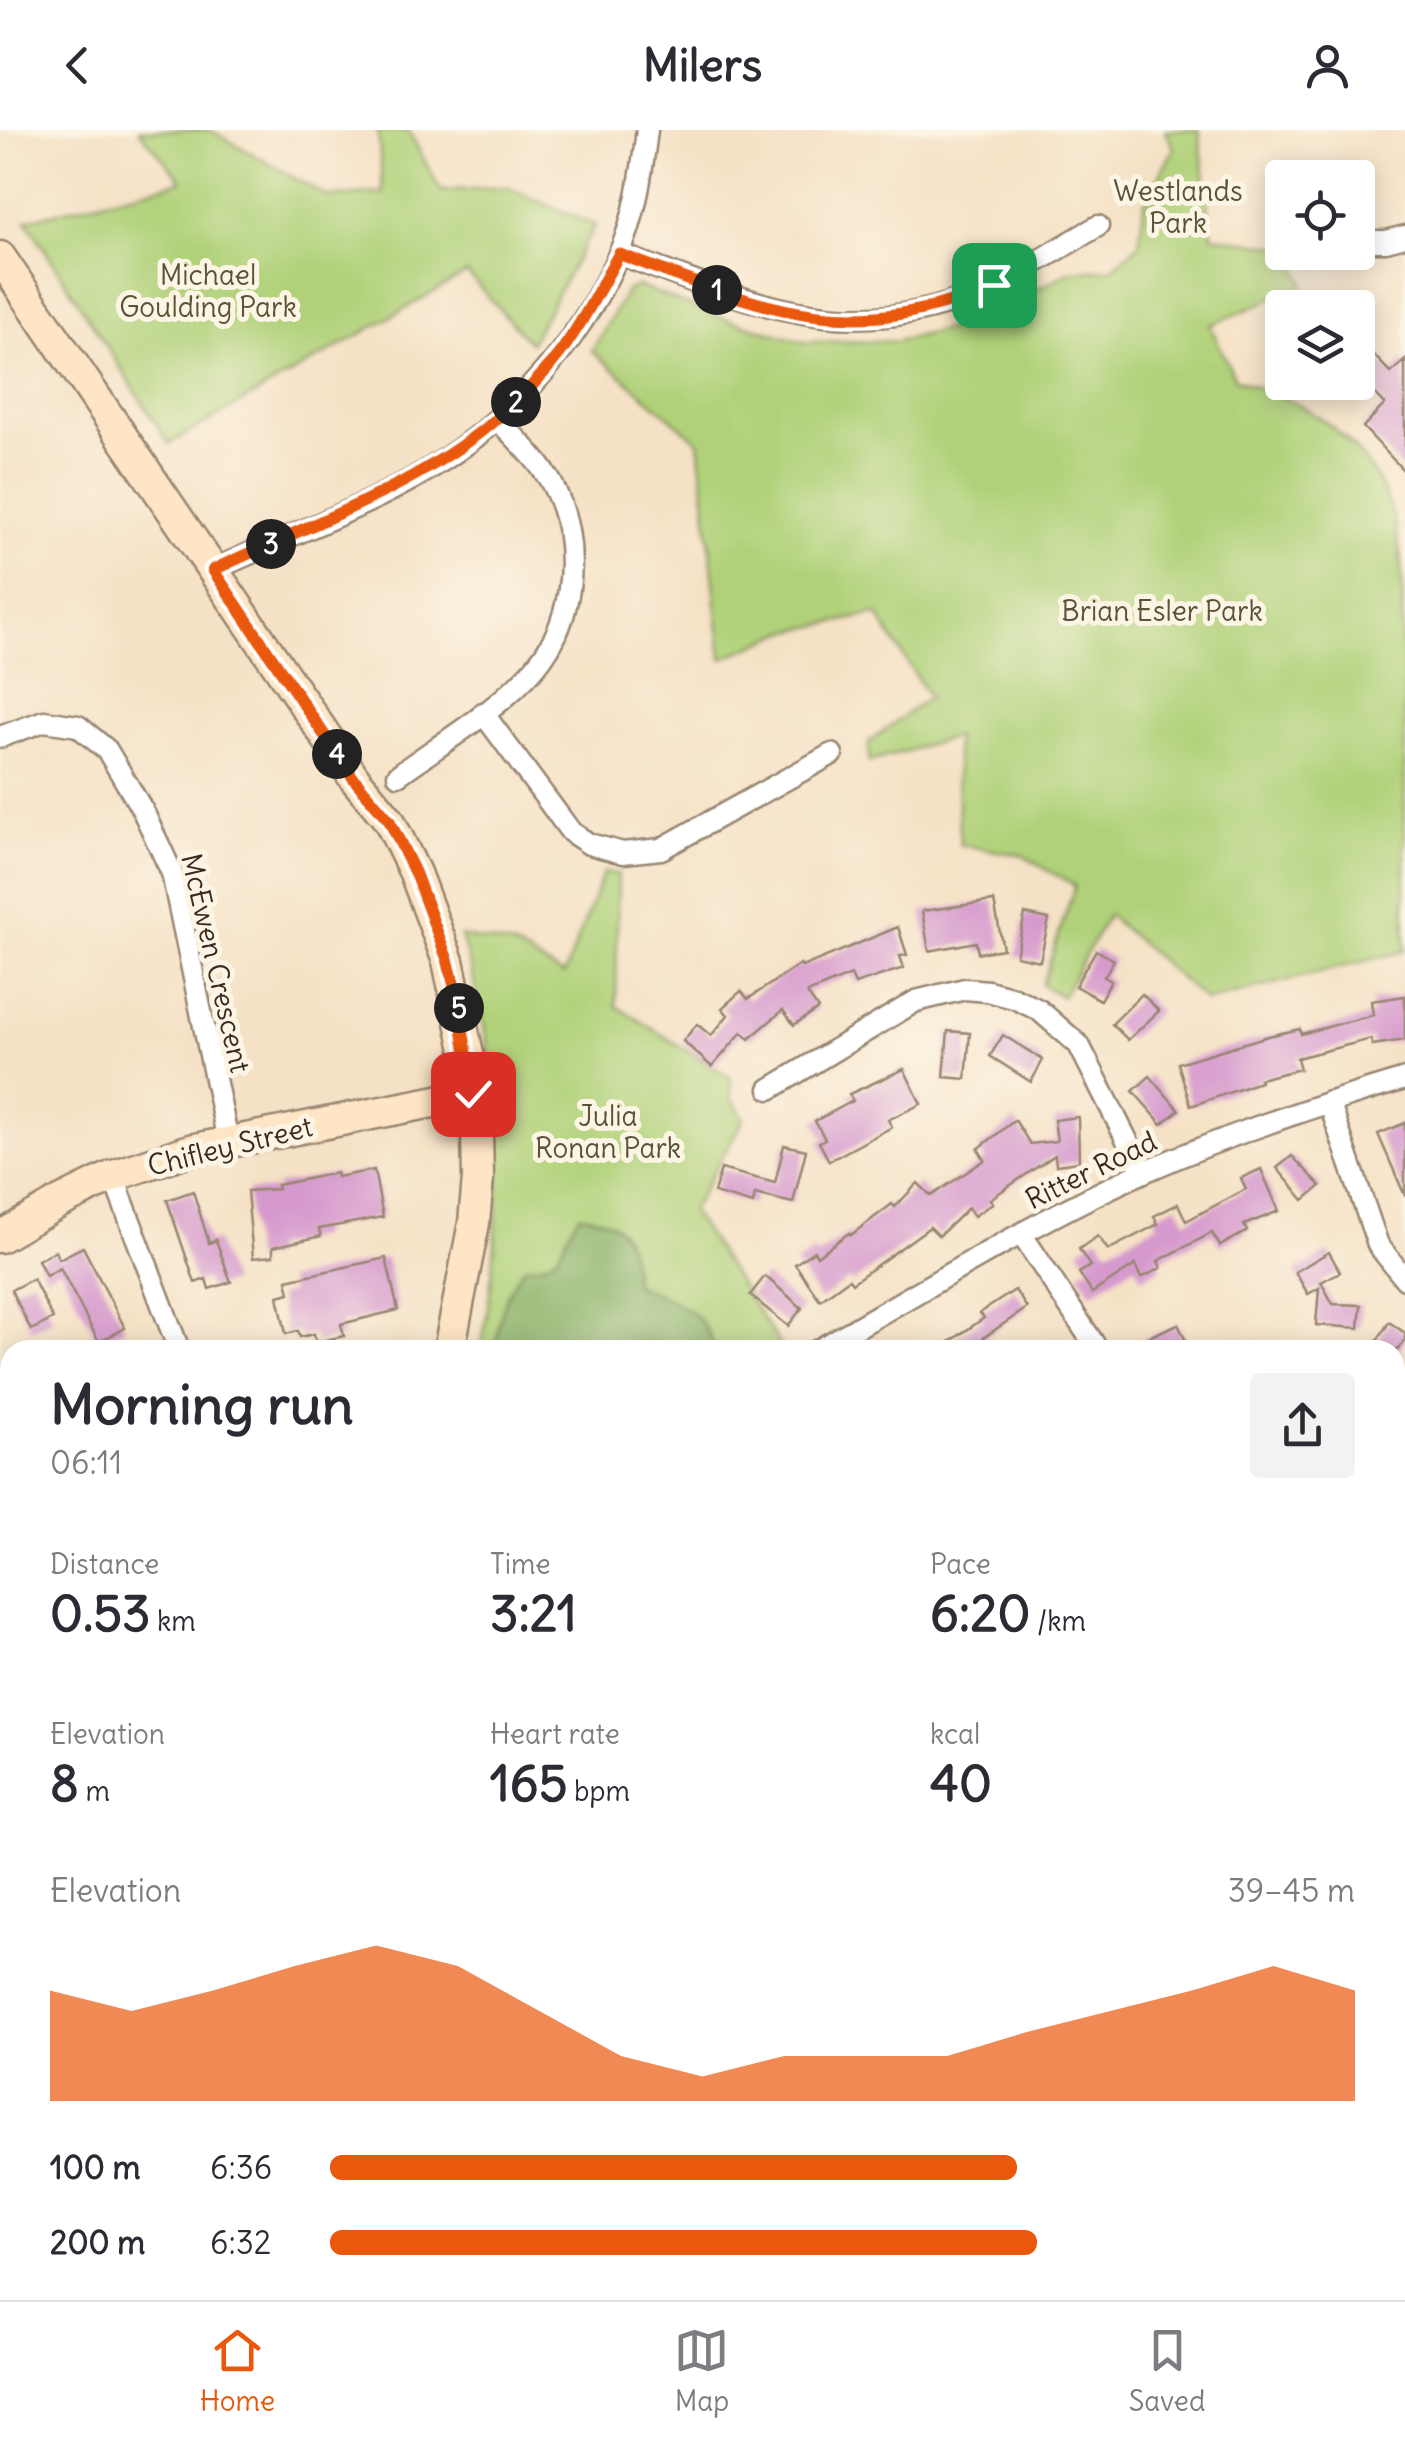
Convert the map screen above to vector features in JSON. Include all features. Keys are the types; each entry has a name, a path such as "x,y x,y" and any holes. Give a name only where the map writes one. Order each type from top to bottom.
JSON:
{"main road":[{"path":"0,257 354,779 389,820 437,927 458,1000 464,1095 478,1178 474,1223 451,1340"},
{"name":"Chifley Street","path":"0,1237 113,1176 228,1142 464,1095"}],"street":[{"path":"213,570 410,480 498,420 560,352 586,315 619,254 641,174 647,130"},
{"path":"619,254 766,308 830,318 871,319 968,297 1098,226"},
{"path":"1375,241 1405,236"},
{"path":"398,775 512,691 539,663 559,626 572,550 565,515 552,484 535,459 498,420"},
{"path":"483,713 571,832 589,844 622,853 661,849 832,754"},
{"name":"McEwen Crescent","path":"0,737 44,721 78,726 107,750 144,811 172,873 228,1142"},
{"path":"770,1088 916,1001 965,989 988,991 1039,1010 1079,1046 1143,1172"},
{"name":"Ritter Road","path":"836,1340 1143,1172 1225,1138 1405,1078"},
{"path":"1329,1102 1378,1245 1405,1279"},
{"path":"113,1176 175,1340"},
{"path":"1022,1235 1091,1340"}],"green space":[{"name":"Michael Goulding Park","path":"139,130 210,130 328,197 383,193 378,130 408,130 441,191 506,187 595,225 530,343 467,273 169,444 26,220 182,181"},
{"name":"Brian Esler Park","path":"1165,130 1199,130 1212,236 1265,244 1265,270 1298,270 1305,285 1293,290 1265,290 1265,302 1210,325 1235,379 1265,391 1265,400 1287,400 1300,406 1347,441 1368,465 1393,519 1402,579 1405,647 1405,951 1206,1001 1108,915 1062,997 1042,985 1075,886 1022,855 960,845 955,737 869,762 869,742 929,697 877,614 785,632 722,659 699,442 592,351 627,290 638,286 719,317 803,342 897,341 974,323 1071,271 1112,269 1139,244 1144,204 1174,149"},
{"name":"Julia Ronan Park","path":"604,872 618,874 616,1006 731,1078 731,1097 744,1119 691,1211 777,1340 483,1340 495,1244 497,1141 486,1039 461,936 513,946 564,975"},
{"path":"579,1215 608,1221 617,1227 628,1246 634,1284 684,1307 703,1324 710,1340 498,1340 508,1294 519,1274 526,1266 540,1265 556,1256"}],"building":[{"path":"1375,356 1391,373 1405,360 1405,472 1363,427 1385,404 1375,393"},
{"path":"994,901 1003,949 978,953 976,942 929,951 922,911"},
{"path":"1025,914 1049,919 1040,961 1016,956"},
{"path":"898,927 907,955 900,956 904,968 855,984 851,975 807,993 818,1009 794,1025 783,1010 749,1039 742,1032 712,1067 683,1041 697,1024 711,1036 728,1015 722,1008 741,991 748,999 800,964 802,967"},
{"path":"1096,950 1114,960 1104,977 1111,981 1100,1000 1075,986"},
{"path":"1142,994 1159,1011 1128,1040 1112,1024"},
{"path":"1405,996 1405,1040 1372,1045 1371,1039 1297,1058 1300,1069 1259,1079 1260,1082 1191,1106 1178,1063 1268,1036 1300,1029 1301,1034 1373,1015 1371,1001"},
{"path":"948,1031 970,1033 966,1079 944,1077"},
{"path":"1003,1035 1043,1060 1031,1082 990,1056"},
{"path":"904,1069 921,1104 888,1120 892,1127 829,1161 819,1142 825,1139 815,1121 853,1101 849,1094"},
{"path":"1150,1076 1179,1110 1162,1124 1133,1091"},
{"path":"1078,1117 1079,1162 1056,1165 1055,1155 990,1199 993,1203 974,1216 968,1208 939,1236 930,1227 852,1283 849,1279 820,1300 795,1264 814,1251 817,1256 851,1235 892,1204 895,1207 918,1183 931,1196 985,1160 978,1149 1015,1120 1030,1144 1057,1141 1054,1120"},
{"path":"1405,1123 1405,1196 1378,1134"},
{"path":"784,1145 806,1150 793,1203 755,1194 753,1204 714,1193 721,1169 775,1183"},
{"path":"1292,1156 1321,1186 1304,1200 1277,1168"},
{"path":"1261,1169 1279,1211 1244,1225 1247,1231 1220,1246 1212,1233 1158,1261 1161,1268 1141,1278 1135,1265 1092,1293 1079,1273 1090,1266 1079,1249 1098,1236 1108,1250 1158,1224 1154,1216 1178,1204 1186,1221 1246,1189 1241,1178"},
{"path":"374,1170 383,1217 319,1229 321,1236 273,1247 273,1256 253,1258 247,1191 278,1189 277,1185 336,1173 337,1177"},
{"path":"193,1191 209,1243 216,1240 231,1282 209,1289 206,1279 195,1283 167,1200"},
{"path":"83,1247 125,1328 98,1340 60,1268 46,1276 38,1260 55,1251 59,1259"},
{"path":"1329,1252 1340,1272 1321,1282 1333,1304 1361,1305 1359,1328 1316,1325 1319,1288 1308,1294 1295,1272"},
{"path":"386,1258 398,1310 341,1324 344,1336 316,1340 314,1334 286,1334 278,1296 290,1293 287,1280"},
{"path":"765,1276 802,1308 788,1326 750,1295"},
{"path":"33,1279 53,1319 31,1330 11,1290"},
{"path":"1015,1290 1027,1308 984,1340 952,1340 984,1318 980,1313"},
{"path":"1389,1322 1405,1333 1405,1340 1377,1340"},
{"path":"1178,1324 1185,1340 1142,1340"}],"route":[{"path":"473,1094 448,961 415,873 389,820 354,779 213,570 410,480 468,444 533,385 560,352 586,315 619,254 766,308 830,318 871,319 911,313 968,297 994,285"}],"park label":[{"name":"Westlands Park","path":"1178,207"}]}
